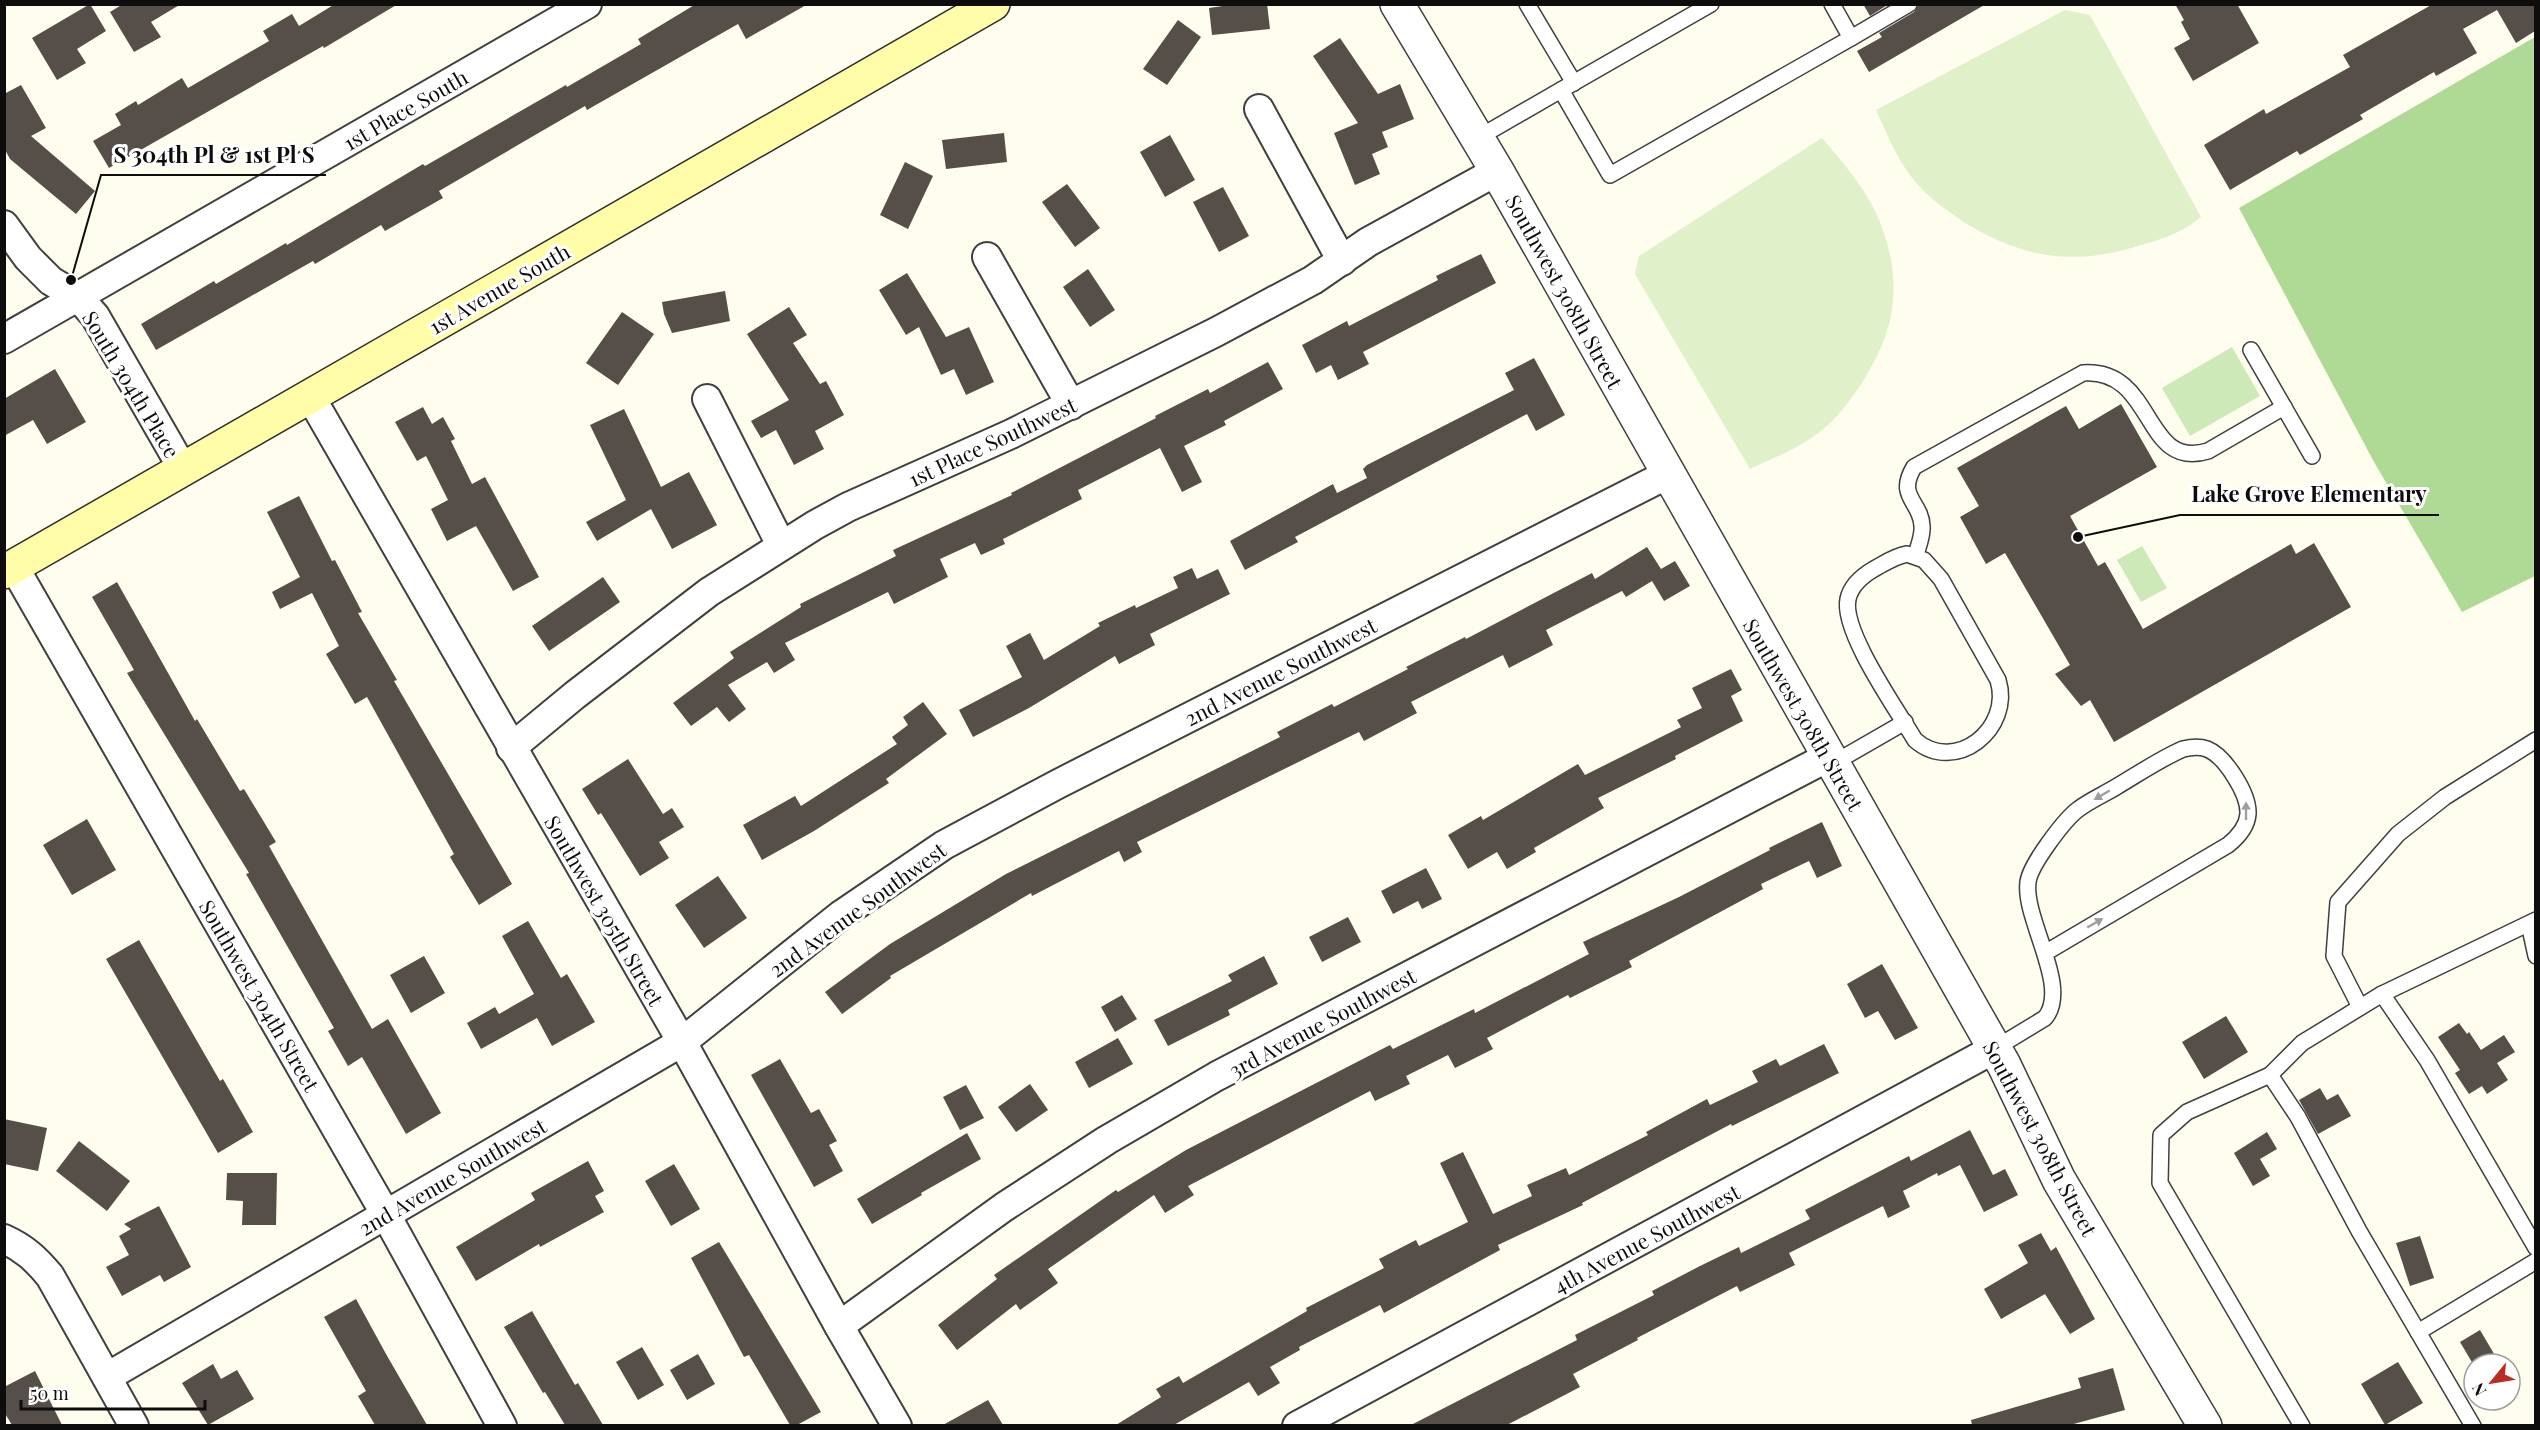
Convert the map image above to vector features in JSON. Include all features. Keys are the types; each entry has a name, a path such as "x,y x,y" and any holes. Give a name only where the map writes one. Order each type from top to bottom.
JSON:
{"main road":[{"name":"1st Avenue South","path":"9,569 993,4"}],"street":[{"name":"1st Place South","path":"4,339 587,4"},
{"name":"Southwest 308th Street","path":"1397,4 1497,171 1994,1049 2059,1180 2205,1425"},
{"path":"1259,109 1342,261"},
{"name":"1st Place Southwest","path":"511,748 709,592 781,545 848,507 960,458 1071,405 1283,297 1368,243 1497,171"},
{"name":"South 304th Place","path":"4,225 28,258 51,281 78,297 95,316 183,469"},
{"path":"987,257 1071,405"},
{"name":"Southwest 305th Street","path":"310,396 682,1042 839,1326 897,1425"},
{"path":"707,399 781,545"},
{"name":"2nd Avenue Southwest","path":"107,1377 682,1042 841,915 944,845 1058,784 1668,474"},
{"name":"Southwest 304th Street","path":"9,569 386,1215 502,1425"},
{"name":"3rd Avenue Southwest","path":"839,1326 1004,1207 1107,1140 1217,1076 1830,760"},
{"name":"4th Avenue Southwest","path":"1297,1425 1994,1049"},
{"path":"4,1239 21,1247 36,1259 50,1276 134,1425"}],"lane":[{"path":"1527,4 1610,175 1909,4"},
{"path":"1476,139 1711,4"},
{"path":"1832,4 1851,38"},
{"path":"2251,350 2312,456"},
{"path":"1916,555 1922,524 1908,497 1907,486 1908,476 1914,467 2083,373 2103,373 2122,382 2134,395 2166,444 2186,454 2208,451 2283,406"},
{"path":"1900,555 1916,555 1931,566 1941,579 1998,680 2002,692 2002,703 1996,723 1987,732 1976,742 1950,753 1937,753 1925,748 1915,740 1905,722 1853,632 1848,600 1858,579 1867,573 1900,555"},
{"path":"1830,760 1905,722"},
{"path":"2360,1007 2334,956 2338,902 2398,834 2445,797 2535,741"},
{"path":"1994,1049 2033,1026 2050,1012 2054,1001 2045,953 2029,900 2028,879 2033,868 2072,814 2183,748 2206,749 2218,755 2228,766 2248,805 2248,816 2239,836 2228,845 2045,953"},
{"path":"2302,1425 2160,1183 2161,1135 2187,1112 2270,1075 2302,1043 2382,994 2532,922 2535,956"},
{"path":"2382,994 2427,1060 2535,1248"},
{"path":"2270,1075 2298,1116 2360,1231 2473,1425"},
{"path":"2418,1332 2535,1261"}],"green space":[{"path":"2065,10 2090,15 2201,217 2185,228 2159,240 2131,248 2087,256 2045,255 2025,250 1985,234 1943,207 1914,180 1896,152 1876,110"},
{"path":"2535,37 2535,576 2462,612 2374,462 2239,208"},
{"path":"1822,138 1863,190 1881,225 1888,246 1894,286 1889,324 1883,343 1863,381 1834,419 1802,444 1750,469 1635,274 1639,256"},
{"path":"2232,347 2260,396 2190,436 2162,388"},
{"path":"2142,546 2167,588 2141,602 2117,560"}],"building":[{"path":"90,4 106,31 77,49 86,63 57,80 32,38"},
{"path":"123,4 181,4 151,22 161,37 134,52 110,12"},
{"path":"335,4 398,4 109,168 93,141 121,125 115,114 136,101 138,105 182,78 188,88 269,41 263,31 292,14 299,26"},
{"path":"696,4 808,4 746,39 738,24 587,110 585,106 439,191 443,198 385,231 381,225 315,264 313,261 156,350 141,324 214,281 216,284 286,243 287,245 423,164 425,166 566,85 567,87 641,44 638,39"},
{"path":"1236,4 1267,4 1270,29 1212,35 1209,8"},
{"path":"1863,4 1889,4 1870,16"},
{"path":"1919,4 1986,4 1869,72 1857,51 1882,37 1879,33 1914,12"},
{"path":"2175,4 2237,4 2259,43 2193,81 2174,48 2190,39 2181,22 2184,20"},
{"path":"2433,4 2535,4 2535,31 2516,43 2497,10 2463,29 2477,53 2436,76 2434,72 2360,115 2363,119 2300,155 2297,151 2230,190 2204,145 2264,109 2266,114 2350,67 2343,55"},
{"path":"1178,20 1201,37 1167,85 1143,69"},
{"path":"1340,38 1378,94 1400,84 1414,119 1382,132 1388,147 1372,154 1380,174 1355,185 1334,133 1358,123 1313,56"},
{"path":"21,85 46,128 31,136 95,191 76,214 10,159 4,148 4,94"},
{"path":"1004,133 1007,162 946,169 942,140"},
{"path":"1170,135 1195,180 1165,197 1140,152"},
{"path":"905,162 933,176 908,229 880,215"},
{"path":"1067,184 1100,228 1075,247 1042,202"},
{"path":"1223,187 1249,236 1219,252 1193,202"},
{"path":"1481,254 1496,283 1363,352 1369,364 1338,380 1331,365 1316,373 1302,345 1347,321 1349,326 1438,280 1436,276"},
{"path":"1088,269 1115,310 1090,327 1063,287"},
{"path":"907,273 946,337 969,327 994,382 966,395 954,369 941,375 919,327 906,335 879,290"},
{"path":"725,291 730,321 672,333 662,302"},
{"path":"789,307 807,335 793,343 820,384 826,381 844,415 815,431 824,449 794,465 776,430 761,438 751,421 789,400 747,334"},
{"path":"622,312 654,334 618,385 586,363"},
{"path":"1534,358 1565,415 1536,431 1527,414 1295,537 1298,542 1245,570 1230,541 1333,484 1337,493 1367,478 1363,469 1367,465 1514,390 1505,373"},
{"path":"1268,362 1283,389 1224,421 1226,425 1184,446 1202,482 1182,492 1160,448 1078,490 1082,499 1003,539 1005,544 981,555 975,543 940,559 948,577 894,604 888,592 785,643 795,660 774,673 767,662 728,685 746,709 729,722 717,707 691,726 673,703 734,658 730,652 801,607 800,604 896,556 893,550 1012,495 1011,493 1156,418 1155,416 1208,389 1210,393"},
{"path":"55,369 86,422 47,444 33,420 4,436 4,399"},
{"path":"2121,404 2157,467 2070,516 2098,566 2105,562 2143,629 2291,544 2296,554 2314,543 2351,607 2114,742 2090,700 2081,706 2055,674 2070,665 2005,553 1986,564 1960,517 1979,506 1957,468 2066,406 2079,429"},
{"path":"423,407 432,424 443,417 455,439 451,441 472,484 485,477 539,577 513,591 476,526 447,541 431,509 448,500 426,456 417,461 395,422"},
{"path":"624,409 661,487 689,472 717,525 672,549 651,509 597,541 586,522 626,500 590,425"},
{"path":"299,496 332,561 335,560 362,612 358,613 397,680 394,681 512,884 479,905 450,857 454,854 367,697 355,704 326,654 339,646 312,593 280,609 272,592 300,577 267,512"},
{"path":"1647,547 1661,569 1675,561 1690,586 1664,601 1652,581 1626,597 1622,591 1546,630 1553,645 1509,668 1503,655 1411,702 1417,713 1364,741 1359,732 1137,842 1142,852 1124,862 1119,851 1032,896 1031,893 890,976 891,978 842,1014 825,992 890,944 1006,874 1280,737 1277,732 1332,704 1334,707 1408,669 1406,667 1465,637 1466,639 1592,573 1595,579"},
{"path":"1192,568 1197,579 1218,569 1230,594 1150,634 1155,645 1119,664 1115,656 1029,708 973,737 959,710 1022,677 1006,646 1030,633 1044,660 1100,626 1098,623 1178,588 1173,577"},
{"path":"603,577 620,602 549,651 532,626"},
{"path":"117,582 195,721 197,719 240,791 244,789 276,842 269,846 372,1029 388,1019 441,1113 406,1134 362,1057 348,1066 328,1031 334,1028 246,874 249,873 127,673 134,670 92,597"},
{"path":"1731,669 1742,690 1731,696 1743,721 1675,756 1676,759 1598,798 1604,808 1534,848 1536,852 1507,869 1497,852 1468,869 1448,835 1481,816 1483,820 1578,764 1585,775 1681,727 1677,720 1702,708 1692,688"},
{"path":"923,702 947,734 886,779 889,783 814,831 762,860 743,825 795,796 801,806 897,744 892,737 908,725 903,717"},
{"path":"628,759 663,814 672,808 684,827 659,842 669,858 640,876 601,813 598,815 582,789"},
{"path":"87,819 116,870 72,895 43,845"},
{"path":"1822,822 1842,866 1817,878 1809,861 1761,884 1763,889 1629,961 1632,967 1570,998 1568,995 1487,1038 1493,1049 1455,1068 1448,1055 1406,1076 1410,1084 1375,1101 1370,1091 1188,1186 1194,1195 1165,1213 1154,1195 1048,1269 1058,1283 1020,1310 1016,1304 957,1350 938,1325 997,1279 994,1275 1116,1190 1118,1192 1186,1150 1390,1045 1393,1049 1474,1009 1475,1013 1589,954 1583,942 1679,897"},
{"path":"1426,868 1442,899 1422,909 1418,901 1393,914 1381,891"},
{"path":"718,876 747,918 704,948 675,905"},
{"path":"1348,917 1361,942 1322,962 1309,937"},
{"path":"528,921 561,978 567,974 595,1022 552,1046 537,1018 481,1049 467,1023 495,1007 499,1014 534,994 502,936"},
{"path":"139,940 220,1081 223,1079 253,1132 218,1153 106,959"},
{"path":"424,956 445,993 411,1013 390,975"},
{"path":"1264,956 1278,984 1228,1010 1230,1015 1168,1046 1154,1020 1232,981 1228,975"},
{"path":"1882,964 1918,1028 1895,1040 1878,1011 1865,1018 1847,984"},
{"path":"1122,995 1137,1019 1115,1032 1101,1007"},
{"path":"2226,1016 2248,1052 2204,1079 2182,1042"},
{"path":"2459,1023 2467,1034 2469,1032 2481,1050 2504,1035 2515,1052 2497,1063 2508,1080 2487,1094 2482,1086 2469,1094 2455,1073 2460,1070 2438,1037"},
{"path":"1118,1038 1133,1064 1089,1088 1075,1062"},
{"path":"1824,1044 1839,1073 1732,1126 1731,1124 1582,1203 1583,1205 1498,1245 1500,1250 1384,1313 1380,1305 1299,1347 1300,1350 1270,1367 1280,1383 1258,1396 1249,1382 1174,1425 1116,1425 1161,1397 1156,1389 1179,1376 1183,1383 1307,1311 1306,1308 1384,1268 1379,1259 1416,1240 1419,1246 1468,1222 1440,1163 1463,1152 1493,1214 1532,1196 1527,1185 1566,1168 1569,1175 1648,1135 1646,1132 1707,1099 1710,1105 1758,1082 1752,1071 1776,1059 1780,1066"},
{"path":"780,1059 811,1113 819,1109 837,1141 829,1145 843,1171 814,1187 751,1075"},
{"path":"1030,1084 1048,1110 1016,1132 998,1107"},
{"path":"966,1085 984,1118 960,1130 943,1097"},
{"path":"2320,1088 2327,1100 2338,1094 2351,1116 2318,1134 2299,1100"},
{"path":"4,1119 47,1128 38,1171 4,1164"},
{"path":"1970,1130 1993,1175 2005,1169 2018,1195 1984,1212 1960,1165 1938,1176 1937,1173 1903,1191 1910,1207 1888,1218 1883,1206 1789,1253 1795,1265 1740,1292 1737,1286 1637,1338 1638,1340 1573,1374 1580,1387 1507,1425 1411,1425 1577,1340 1575,1335 1654,1295 1652,1291 1700,1266 1739,1247 1741,1253 1810,1219 1805,1210 1909,1156 1911,1161"},
{"path":"2267,1132 2277,1149 2260,1159 2270,1176 2253,1186 2234,1153"},
{"path":"967,1133 981,1159 872,1224 857,1199"},
{"path":"79,1141 130,1181 107,1211 56,1171"},
{"path":"588,1161 604,1191 595,1196 604,1212 540,1247 539,1244 476,1281 456,1247 535,1200 531,1193"},
{"path":"674,1164 700,1209 671,1226 645,1181"},
{"path":"227,1173 277,1173 276,1225 242,1225 243,1201 226,1200"},
{"path":"159,1206 191,1267 164,1282 160,1275 122,1296 106,1267 129,1255 119,1236 131,1229 124,1224"},
{"path":"2041,1233 2051,1251 2056,1247 2095,1319 2070,1334 2045,1294 2001,1319 1984,1289 2028,1263 2018,1245"},
{"path":"2420,1236 2434,1278 2410,1286 2396,1243"},
{"path":"719,1242 821,1412 797,1425 790,1425 749,1355 744,1357 691,1258"},
{"path":"356,1299 427,1425 375,1425 358,1396 366,1391 324,1317"},
{"path":"532,1311 575,1385 578,1383 603,1425 565,1425 545,1392 543,1393 504,1327"},
{"path":"2480,1330 2493,1352 2466,1352 2460,1342"},
{"path":"642,1347 664,1385 638,1400 616,1362"},
{"path":"698,1354 715,1384 687,1400 670,1370"},
{"path":"2398,1362 2423,1403 2385,1425 2361,1384"},
{"path":"213,1364 221,1379 237,1370 254,1399 208,1425 182,1383"},
{"path":"2113,1368 2125,1410 2070,1425 1972,1425 1971,1420 2081,1388 2078,1378"},
{"path":"35,1371 62,1425 12,1425 4,1412 4,1387"},
{"path":"988,1400 1003,1425 943,1425"}],"place":[{"name":"S 304th Pl & 1st Pl S","path":"71,280"},
{"name":"Lake Grove Elementary","path":"2078,537"}]}
